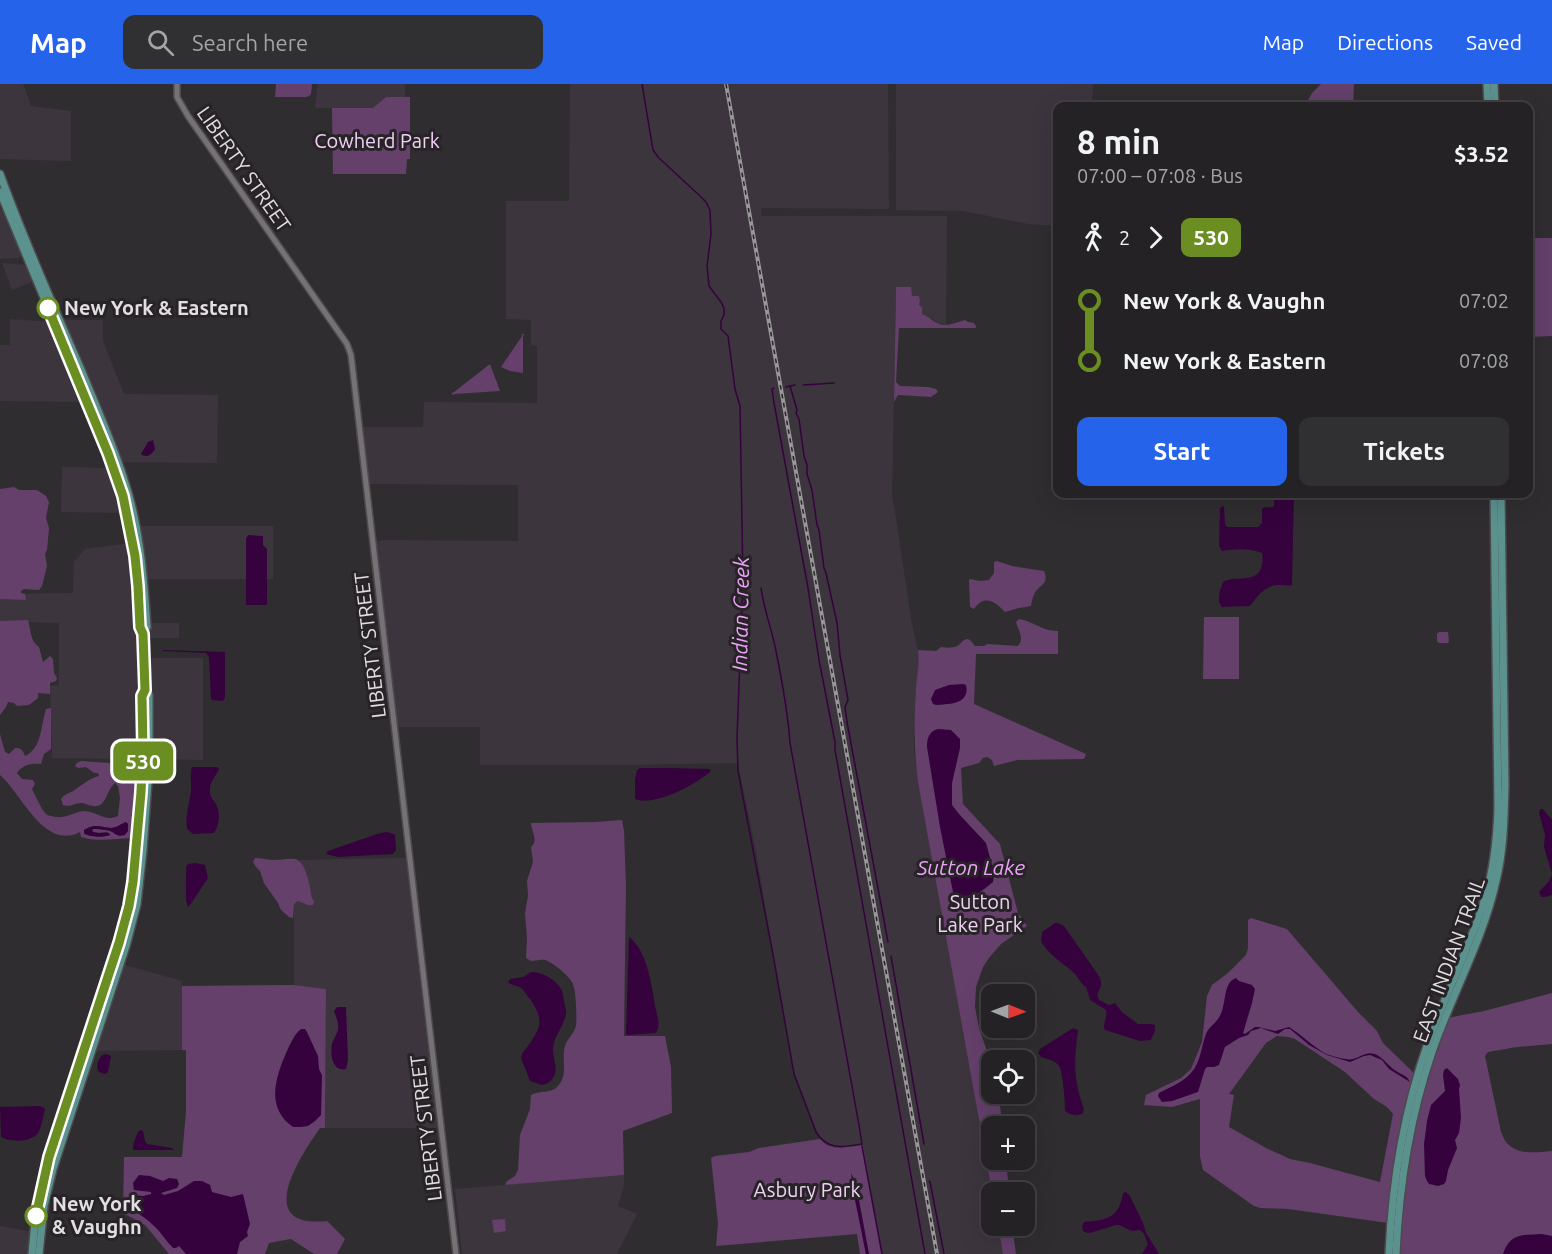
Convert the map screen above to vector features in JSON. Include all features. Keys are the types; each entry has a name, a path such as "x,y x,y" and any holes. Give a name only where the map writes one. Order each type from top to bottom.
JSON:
{"main road":[{"path":"1489,102 1491,85"},
{"path":"1491,85 1494,102"},
{"path":"0,174 111,441 122,473 133,512 141,555 147,627 143,634"},
{"path":"0,192 117,479 133,542 140,627 143,634 145,690 142,696 143,742 140,806 129,906 46,1165 36,1210 32,1254"},
{"name":"EAST INDIAN TRAIL","path":"1389,1254 1397,1166 1410,1105 1433,1028 1479,917 1490,881 1494,856 1498,808 1494,498"},
{"name":"EAST INDIAN TRAIL","path":"1396,1254 1403,1173 1420,1093 1438,1037 1488,912 1501,854 1505,820 1501,498"},
{"path":"39,1254 42,1221 53,1169 128,939 137,904 143,858 149,768 149,695 145,690"}],"street":[{"name":"LIBERTY STREET","path":"177,84 177,97 188,116 292,262 344,339 351,355 456,1254"}],"shaded area":[{"path":"0,84 23,84 31,106 71,111 71,161 0,159"},
{"path":"318,84 405,84 405,97 386,97 373,108 315,108"},
{"path":"570,84 888,84 889,209 761,208 761,216 947,216 946,325 936,323 922,314 919,296 911,296 911,287 896,288 892,493 912,624 920,659 916,687 914,749 918,782 981,1131 981,1170 988,1170 990,1182 981,1182 981,1236 1000,1236 1003,1254 882,1254 863,1145 847,1148 831,1147 822,1142 795,1074 756,851 738,763 480,765 480,727 397,727 375,545 383,540 518,541 518,485 369,484 363,427 423,427 424,402 537,403 537,346 531,345 531,320 506,319 506,201 569,201"},
{"path":"896,84 1093,84 1092,102 1053,102 1053,226 1028,224 963,211 896,210"},
{"path":"0,209 6,213 22,252 18,258 0,259"},
{"path":"2,263 26,265 34,281 12,290"},
{"path":"10,319 50,322 85,402 0,401 0,345 10,345"},
{"path":"62,320 103,320 103,341 124,394 218,395 217,463 121,462"},
{"path":"62,467 112,468 125,513 61,512"},
{"path":"138,526 273,526 273,579 146,579"},
{"path":"131,543 137,606 140,759 52,758 50,686 59,685 59,623 0,621 0,594 73,593 74,562 85,549"},
{"path":"148,623 179,623 179,638 150,638"},
{"path":"150,658 203,658 203,760 152,759"},
{"path":"406,858 437,1128 325,1128 326,989 294,985 294,904 298,901 305,904 314,901 305,870 296,860"},
{"path":"122,964 182,981 182,1050 93,1051"},
{"path":"624,1175 624,1185 618,1206 637,1214 617,1254 462,1254 455,1189"},
{"path":"0,1226 33,1232 31,1254 0,1254"}],"green space":[{"path":"276,84 312,84 311,94 306,97 275,97"},
{"path":"1321,84 1354,84 1353,102 1307,102"},
{"name":"Cowherd Park","path":"386,97 410,97 410,159 407,159 406,174 333,174 332,108 373,108"},
{"path":"1533,238 1552,238 1552,336 1533,337"},
{"path":"896,287 911,287 912,296 919,296 922,314 937,323 948,325 965,320 976,326 976,328 899,328 896,382 900,386 936,389 938,392 931,397 898,395 894,402"},
{"path":"524,334 523,373 501,367 522,336"},
{"path":"490,364 500,391 452,395 452,393"},
{"path":"14,487 19,490 37,490 46,496 49,502 46,518 49,528 45,554 47,566 39,590 24,589 21,591 25,594 26,600 0,599 0,489"},
{"path":"994,562 1044,571 1046,580 1036,591 1031,606 1005,612 993,602 986,600 974,609 970,607 969,580 989,580 994,573"},
{"path":"1204,617 1239,617 1239,679 1203,679"},
{"name":"Sutton Lake Park","path":"1019,619 1048,630 1058,631 1058,654 976,654 974,704 1086,754 1084,759 1017,760 994,766 992,760 987,757 979,763 961,768 963,804 1000,844 1018,913 1027,926 1001,944 989,958 976,987 975,1007 981,1038 987,1050 981,1050 981,1104 1000,1104 1001,1116 981,1116 981,1131 918,782 915,699 919,664 918,650 936,651 941,647 954,647 967,639 975,646 987,644 1018,646 1021,637 1016,622"},
{"path":"28,620 32,638 39,647 43,662 50,656 53,659 54,673 57,678 56,681 50,683 50,694 38,693 38,698 29,705 17,706 8,702 0,715 0,621"},
{"path":"1439,632 1448,632 1448,643 1437,641"},
{"path":"51,708 51,749 44,754 41,764 28,765 17,773 22,779 33,780 35,784 32,789 47,815 60,817 85,811 114,818 118,816 120,798 118,786 115,783 103,802 97,806 80,803 66,806 63,805 61,799 88,780 99,776 98,773 86,767 78,768 75,766 77,763 81,761 123,764 135,781 131,838 99,840 81,837 80,832 67,836 55,834 35,818 0,775 0,734 5,752 9,754 15,748 19,748 25,756 31,753 38,742 46,709","holes":["126,822 128,831 116,835 112,831 96,829 92,832 108,832 108,836 84,834 84,830 92,827 111,828"]},
{"path":"622,820 626,886 624,1036 665,1036 671,1067 672,1113 623,1131 624,1175 505,1185 518,1170 520,1135 530,1109 531,1095 551,1090 561,1082 564,1072 565,1046 576,1026 576,998 571,981 548,961 531,961 526,958 527,881 533,862 531,847 535,838 531,823"},
{"path":"255,858 299,861 307,876 313,905 298,901 294,904 293,918 289,917 281,910 264,883 260,871 253,862"},
{"path":"1251,918 1287,929 1377,1031 1383,1043 1416,1075 1388,1223 1254,1206 1203,1170 1200,1156 1200,1099 1172,1107 1144,1105 1146,1095 1181,1078 1191,1069 1202,1042 1207,996 1212,985 1246,955 1248,920","holes":["1277,1036 1295,1039 1345,1072 1393,1114 1380,1182 1290,1159 1229,1127 1234,1095 1229,1094 1266,1043"]},
{"path":"294,985 326,989 325,1128 320,1128 293,1173 287,1203 292,1214 305,1221 327,1221 345,1239 337,1254 314,1254 291,1239 269,1243 265,1254 169,1254 145,1225 123,1213 124,1157 182,1157 186,1112 186,1050 182,1050 182,986"},
{"path":"1552,993 1552,1044 1488,1052 1485,1056 1501,1132 1505,1140 1509,1145 1521,1151 1552,1151 1552,1254 1398,1254 1402,1195 1416,1113 1447,1018"},
{"name":"Asbury Park","path":"820,1139 834,1147 863,1145 882,1254 869,1254 864,1233 862,1234 866,1254 860,1254 857,1234 716,1246 718,1223 711,1158"},
{"name":"Sutton Lake Park","path":"988,1170 1007,1170 1008,1182 990,1182"},
{"path":"505,1219 506,1231 494,1233 492,1220"},
{"path":"1000,1236 1013,1236 1016,1254 1003,1254"}],"water":[{"path":"153,440 154,451 148,456 142,455 148,442"},
{"path":"1274,498 1294,498 1292,585 1268,587 1250,606 1222,607 1219,598 1223,582 1254,576 1261,568 1263,558 1262,553 1252,550 1222,551 1219,546 1220,508 1224,507 1227,527 1258,527 1262,523 1262,509 1274,506"},
{"path":"248,535 263,536 263,545 267,549 267,605 246,605 246,539"},
{"path":"163,650 225,652 225,697 223,701 211,699 209,657 206,653"},
{"path":"949,685 966,685 967,690 960,701 933,704 931,699 935,690"},
{"name":"Sutton Lake","path":"938,729 951,730 960,739 952,783 952,805 986,843 994,873 993,882 975,895 961,900 956,899 953,892 927,747 929,736"},
{"path":"192,767 217,767 219,769 210,788 219,815 214,833 193,834 187,829"},
{"path":"640,768 709,769 711,771 696,782 675,793 653,800 635,799 635,780 637,770"},
{"path":"1540,809 1543,809 1552,820 1552,874 1544,847 1545,835"},
{"path":"126,822 128,831 125,835 119,836 100,829 92,831 110,835 97,837 84,833 84,830 92,827 113,828"},
{"path":"386,832 395,835 396,850 393,854 338,857 326,854 328,851"},
{"path":"188,864 205,865 208,878 188,907 186,867"},
{"path":"1552,874 1552,895 1541,897 1539,892"},
{"path":"1055,923 1064,926 1099,976 1101,986 1097,995 1099,1000 1109,1005 1115,1003 1122,1012 1138,1024 1155,1025 1151,1040 1140,1041 1105,1030 1106,1010 1090,1000 1086,987 1077,976 1047,950 1041,941 1042,932"},
{"path":"629,937 640,950 648,969 658,1020 656,1033 626,1034"},
{"path":"531,972 545,975 557,983 562,991 566,1011 565,1019 553,1045 555,1075 550,1082 542,1085 530,1081 521,1058 536,1034 538,1015 524,991 508,982 510,979 523,977"},
{"path":"1236,978 1252,985 1255,989 1243,1033 1255,1027 1258,1027 1275,1031 1289,1027 1329,1055 1351,1059 1366,1054 1375,1054 1393,1069 1406,1076 1410,1082 1389,1069 1382,1060 1370,1055 1350,1062 1327,1055 1309,1045 1290,1029 1285,1029 1278,1034 1261,1028 1251,1031 1248,1035 1225,1047 1219,1065 1205,1069 1198,1092 1162,1102 1158,1096 1159,1093 1184,1080 1194,1069 1206,1034 1222,1011 1227,987"},
{"path":"337,1007 346,1007 348,1060 346,1069 335,1065 331,1053 338,1030 334,1011"},
{"path":"1073,1028 1078,1030 1075,1070 1084,1109 1083,1113 1075,1115 1065,1110 1063,1081 1059,1066 1041,1057 1038,1053 1040,1049"},
{"path":"301,1029 307,1032 318,1056 322,1075 321,1115 308,1126 293,1127 279,1111 275,1093 286,1053"},
{"path":"106,1054 111,1056 108,1072 105,1074 99,1072 97,1068 100,1057"},
{"path":"1447,1068 1458,1079 1460,1085 1461,1118 1459,1133 1455,1140 1457,1148 1446,1181 1438,1186 1429,1184 1425,1176 1424,1144 1431,1105 1445,1091 1443,1075"},
{"path":"40,1106 45,1109 35,1136 20,1141 1,1137 0,1107"},
{"path":"140,1130 143,1131 147,1144 174,1150 133,1150"},
{"path":"851,1173 856,1184 869,1254 866,1254"},
{"path":"139,1175 163,1181 169,1178 177,1179 179,1184 177,1188 161,1193 164,1195 178,1191 194,1181 202,1181 210,1185 212,1192 231,1197 243,1194 250,1224 248,1236 240,1242 237,1254 186,1254 179,1246 173,1248 133,1205 133,1195 151,1194 151,1192 134,1190 133,1183"},
{"path":"1126,1192 1159,1254 1142,1254 1148,1244 1140,1230 1132,1231 1116,1225 1090,1233 1083,1231 1084,1222 1105,1219 1115,1213 1123,1193"},
{"path":"1542,1234 1552,1236 1552,1254 1503,1254 1509,1242 1518,1236"}],"waterway":[{"name":"Indian Creek","path":"642,84 653,150 706,202 710,210 711,234 707,266 709,286 724,308 721,329 728,336 735,389 740,406 743,582 737,737 738,771 794,1074 816,1132 821,1138 836,1146 862,1144 790,743 783,685 761,588"},
{"path":"803,385 834,383"},
{"path":"786,387 795,385"},
{"path":"790,386 799,419 824,568 837,623 848,700 845,707 847,722 888,942"},
{"path":"774,388 772,389 774,403 925,1254"},
{"path":"891,956 924,1144"},
{"path":"862,1146 882,1254"},
{"path":"929,1181 944,1254"}],"railway":[{"path":"726,84 937,1254"}],"bus line":[{"name":"530","path":"36,1216 49,1157 123,931 129,906 140,806 143,751 142,696 145,690 143,634 140,627 136,567 123,496 108,453 48,308"}],"place":[{"name":"New York & Eastern","path":"48,308"},
{"name":"New York & Vaughn","path":"36,1216"}]}
